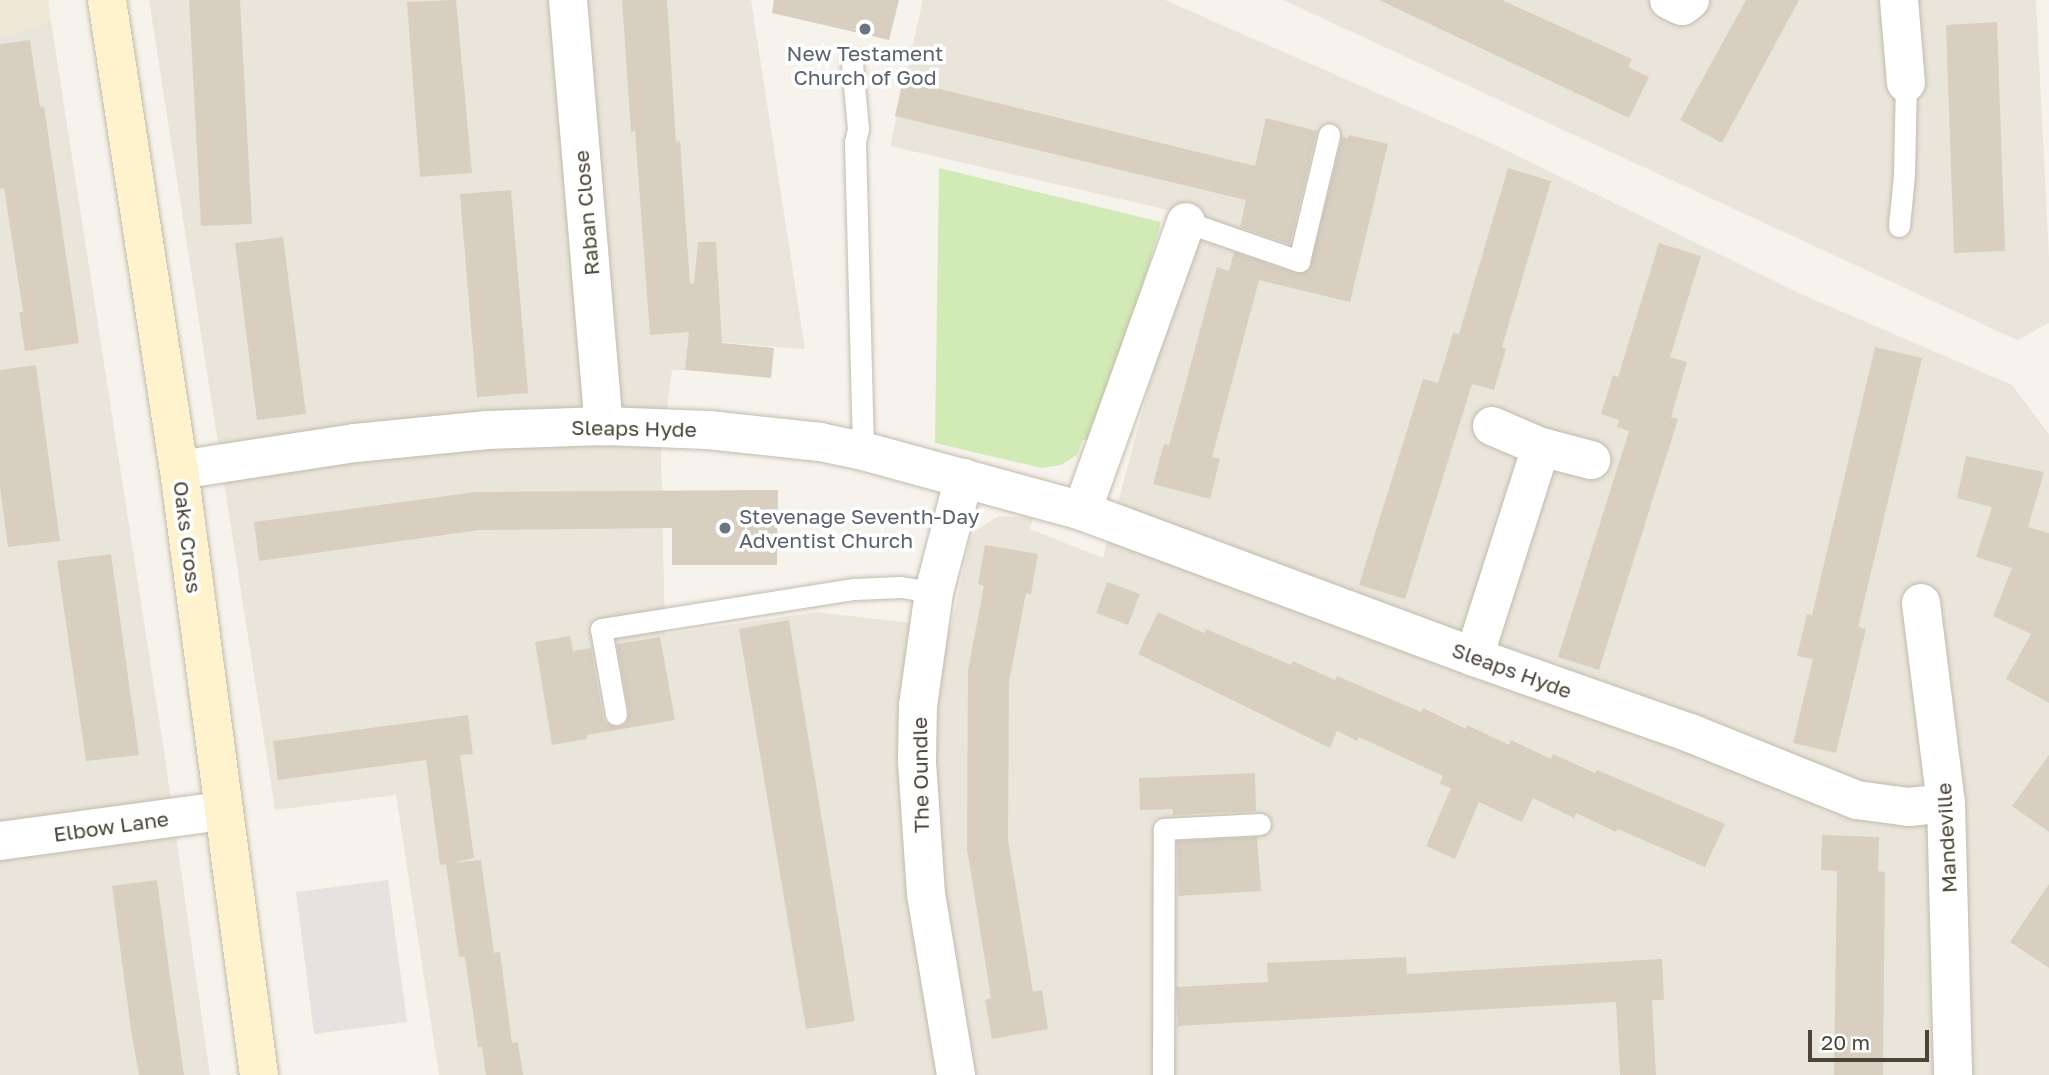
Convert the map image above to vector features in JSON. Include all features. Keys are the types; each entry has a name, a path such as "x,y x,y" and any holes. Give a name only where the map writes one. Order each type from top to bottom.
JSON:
{"street":[{"name":"Oaks Cross","path":"107,0 179,470 259,1075"},
{"name":"Raban Close","path":"568,0 604,426"},
{"path":"1669,0 1682,6 1690,0"},
{"path":"1899,0 1906,83"},
{"path":"1082,511 1186,222"},
{"name":"Sleaps Hyde","path":"179,470 425,435 604,426 708,430 820,442 863,451 1082,511 1474,657 1690,733 1857,800 1909,807 1946,803"},
{"path":"1492,426 1541,447 1591,460"},
{"path":"1474,657 1541,447"},
{"name":"The Oundle","path":"956,1075 926,894 919,810 918,706 934,592 964,478"},
{"name":"Mandeville","path":"1922,603 1946,803 1953,1075"},
{"name":"Elbow Lane","path":"0,841 222,811"}],"lane":[{"path":"852,63 858,128 855,142 863,451"},
{"path":"1899,226 1904,176 1906,83"},
{"path":"1186,222 1299,261 1329,135"},
{"path":"616,714 601,629 854,589 901,587 934,592"},
{"path":"1163,1075 1164,828 1260,824"}],"shaded area":[{"path":"0,0 48,0 51,21 0,37"},
{"path":"149,0 751,0 805,349 689,340 685,370 672,370 661,453 665,634 817,612 951,628 969,543 975,531 999,516 1033,518 1030,529 1103,558 1178,279 1199,217 890,146 923,0 1165,0 1489,142 1801,294 2012,385 2049,434 2049,1075 439,1075 396,795 275,810"},
{"path":"1283,0 2036,0 2049,258 2049,323 2017,340"},
{"path":"51,21 164,751 210,1075 0,1075 0,37"},
{"path":"388,880 407,1022 314,1034 296,892"}],"green space":[{"path":"939,168 1161,222 1100,438 1083,440 1077,455 1061,465 1042,468 935,443"}],"building":[{"path":"189,0 240,0 252,224 201,226"},
{"path":"456,0 472,173 420,177 407,2"},
{"path":"622,0 667,0 676,142 680,141 690,284 694,283 698,242 716,242 722,343 774,348 771,378 685,370 689,332 650,335"},
{"name":"New Testament Church of God","path":"774,0 899,0 889,40 772,13"},
{"path":"1379,0 1502,0 1632,59 1628,67 1649,77 1629,118"},
{"path":"1746,0 1799,0 1722,143 1680,120"},
{"path":"1997,22 2005,251 1954,253 1946,25"},
{"path":"30,40 40,107 44,106 79,343 25,351 19,312 23,312 4,188 0,189 0,44"},
{"path":"903,80 1255,166 1266,118 1317,131 1290,244 1240,227 1246,200 895,116"},
{"path":"1349,135 1388,144 1350,302 1259,280 1212,457 1220,459 1210,499 1153,484 1164,444 1169,445 1217,267 1229,271 1234,252 1295,273 1309,270 1342,137 1348,138"},
{"path":"1508,168 1551,181 1502,347 1506,349 1494,390 1472,384 1405,599 1359,585 1423,379 1438,383 1453,333 1459,334"},
{"path":"511,190 528,393 477,397 460,194"},
{"path":"283,237 306,414 257,420 235,243"},
{"path":"1659,243 1701,256 1670,357 1687,362 1671,417 1678,419 1599,670 1558,657 1629,431 1617,427 1619,420 1601,414 1613,375 1618,377"},
{"path":"1875,347 1922,358 1858,627 1866,629 1836,753 1793,743 1813,659 1797,656 1807,614 1812,615"},
{"path":"36,365 60,541 8,547 0,487 0,370"},
{"path":"1966,456 2044,472 2028,527 2049,533 2049,703 2006,679 2031,634 1993,616 2012,568 1976,557 1992,507 1957,498"},
{"path":"778,490 777,565 672,565 672,528 479,530 259,561 254,522 476,492"},
{"path":"985,545 1038,554 1031,594 1026,593 1009,682 1008,840 1033,992 1042,990 1048,1029 992,1039 985,1000 991,998 967,849 968,670 984,586 978,584"},
{"path":"111,554 139,755 86,761 57,561"},
{"path":"1107,582 1140,594 1128,625 1096,613"},
{"path":"1158,612 1204,633 1206,629 1291,665 1293,661 1335,680 1337,676 1421,712 1423,708 1466,729 1467,725 1509,745 1511,740 1551,759 1553,754 1595,773 1597,770 1725,824 1705,867 1576,813 1574,818 1533,798 1522,822 1479,802 1455,859 1426,846 1451,788 1440,784 1443,776 1359,737 1357,741 1337,731 1330,748 1138,654"},
{"path":"789,620 855,1021 806,1029 739,629"},
{"path":"570,636 573,651 591,648 603,717 606,723 618,727 625,724 629,712 617,644 660,637 675,720 587,735 587,739 552,745 535,642"},
{"path":"468,715 473,754 460,755 474,858 452,863 481,860 494,953 500,952 512,1043 518,1042 523,1075 486,1075 482,1047 478,1047 465,957 459,957 446,864 440,865 426,760 278,780 273,741"},
{"path":"2049,755 2049,832 2012,806"},
{"path":"1255,773 1256,811 1173,815 1173,809 1140,810 1139,778"},
{"path":"1822,835 1879,837 1878,871 1885,872 1883,1075 1834,1075 1837,871 1821,870"},
{"path":"1257,837 1261,891 1178,896 1177,841"},
{"path":"157,880 184,1075 139,1075 131,1030 112,886"},
{"path":"2049,884 2049,968 2010,942"},
{"path":"1406,957 1407,974 1662,959 1664,1000 1652,1000 1656,1075 1620,1075 1616,1002 1178,1026 1176,987 1268,982 1267,963"}],"place":[{"name":"New Testament Church of God","path":"865,29"},
{"name":"Stevenage Seventh-Day Adventist Church","path":"725,528"}]}
